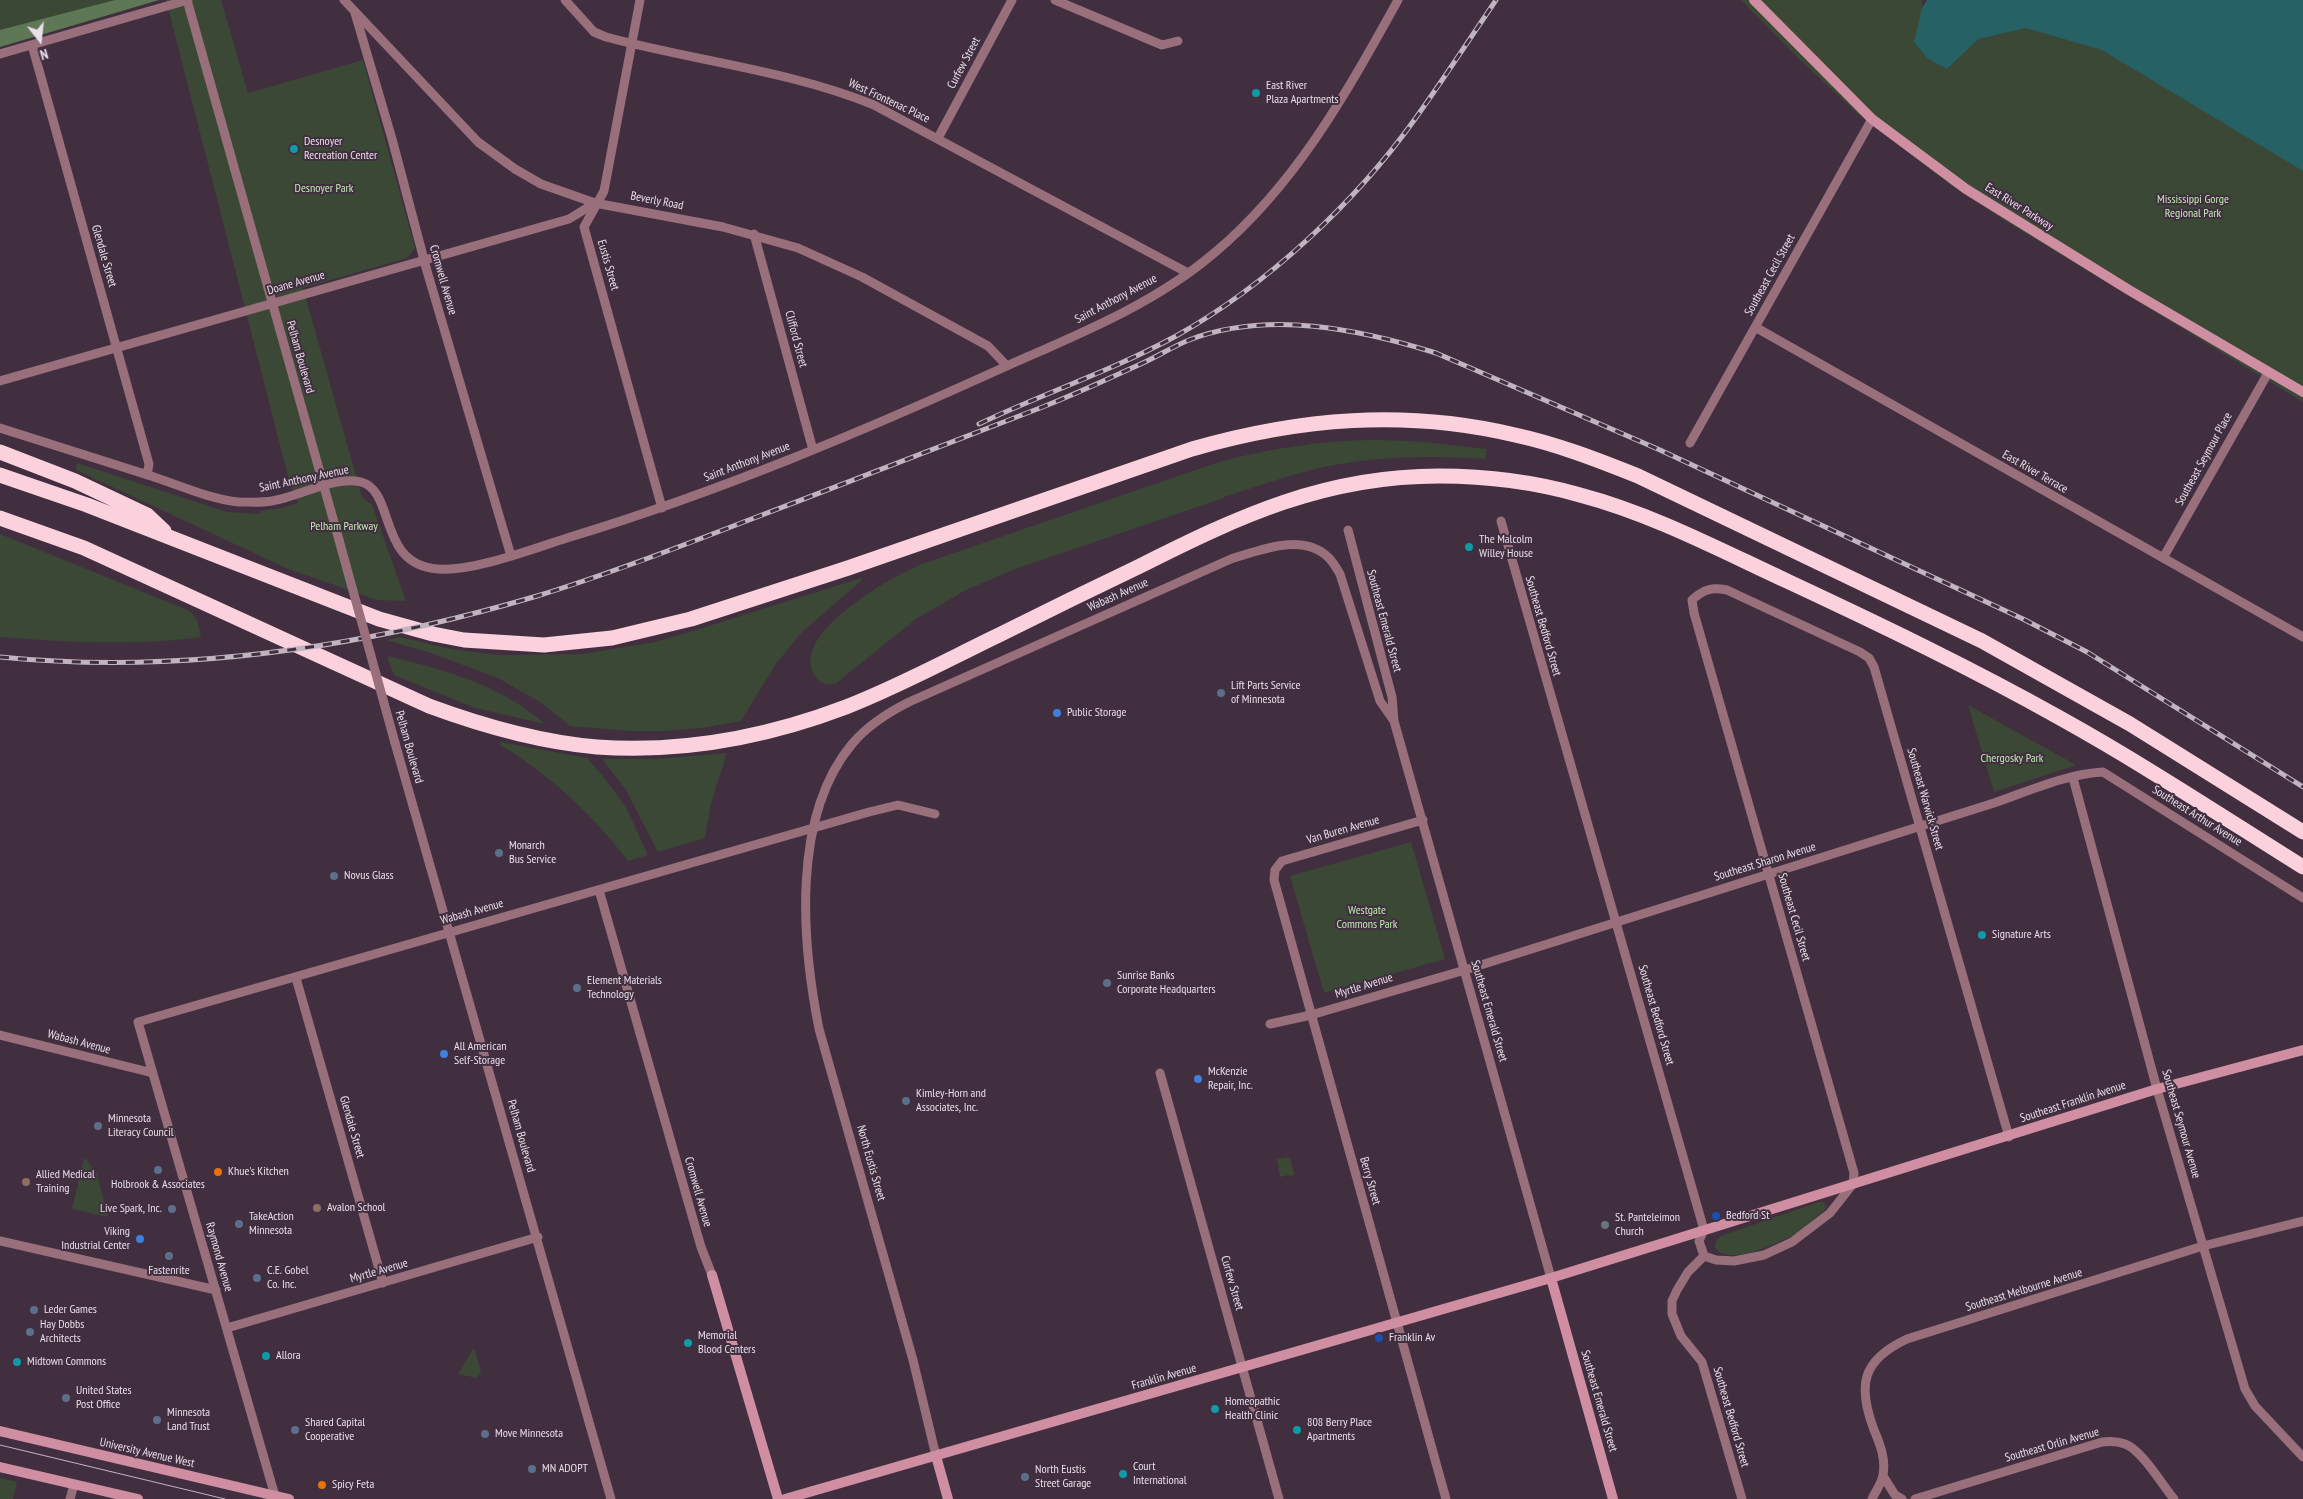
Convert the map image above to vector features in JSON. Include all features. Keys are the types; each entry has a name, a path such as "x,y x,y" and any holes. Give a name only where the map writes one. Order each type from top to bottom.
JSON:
{"highway":[{"path":"0,475 79,502 355,611 420,631 498,643 566,643 638,633 692,619 848,568 1156,461 1246,434 1306,424 1352,420 1400,420 1464,425 1533,439 1586,456 1638,476 1947,624 2130,724 2303,832"},
{"path":"0,452 75,481 146,516 172,539"},
{"path":"0,518 84,548 429,706 502,730 592,746 648,748 687,746 738,738 792,726 850,706 1196,538 1274,504 1324,490 1388,478 1443,476 1500,480 1568,492 1614,506 1696,539 1852,612 1970,670 2065,720 2303,868"}],"street":[{"path":"0,54 187,0"},
{"name":"Pelham Boulevard","path":"187,0 395,743 538,1237 611,1499"},
{"name":"Beverly Road","path":"344,0 478,142 515,169 541,184 596,203 666,215 754,234 798,248 862,277 988,346 1007,366"},
{"name":"West Frontenac Place","path":"565,0 594,32 606,38 812,82 874,105 1188,273"},
{"name":"Eustis Street","path":"640,0 604,191 584,227 662,508"},
{"name":"Curfew Street","path":"938,138 1012,0"},
{"path":"1055,0 1162,45 1178,41"},
{"name":"Saint Anthony Avenue","path":"0,428 227,500 243,502 273,501 345,481 358,481 372,487 380,500 390,532 400,549 420,565 430,568 457,568 510,556 662,508 741,480 916,408 1122,313 1188,273 1210,257 1250,220 1297,166 1328,122 1398,0"},
{"name":"East River Parkway","path":"1754,0 1872,119 1966,189 2268,373 2303,392"},
{"name":"Cromwell Avenue","path":"354,11 510,556"},
{"name":"Glendale Street","path":"32,45 118,348 149,464 148,475"},
{"name":"Southeast Cecil Street","path":"1690,443 1872,119"},
{"name":"Doane Avenue","path":"0,381 569,219 596,203"},
{"name":"Clifford Street","path":"754,234 814,450"},
{"name":"East River Terrace","path":"1755,327 2303,637"},
{"name":"Southeast Seymour Place","path":"2163,558 2268,373"},
{"name":"Southeast Bedford Street","path":"1501,521 1704,1230 1699,1241 1704,1256 1688,1272 1677,1290 1672,1301 1672,1314 1681,1336 1702,1362 1742,1499"},
{"name":"Southeast Emerald Street","path":"1348,530 1392,697 1394,721 1613,1499"},
{"name":"Wabash Avenue","path":"814,828 825,791 842,758 864,732 891,710 1231,559 1272,547 1298,545 1313,547 1329,558 1340,574 1380,701 1394,721"},
{"name":"Southeast Warwick Street","path":"1692,600 1701,592 1712,588 1728,590 1869,658 1874,667 2009,1137"},
{"name":"Southeast Cecil Street","path":"1692,600 1694,613 1854,1173 1853,1184"},
{"name":"Southeast Arthur Avenue","path":"2073,778 2103,772 2303,898"},
{"name":"Southeast Sharon Avenue","path":"1465,970 2061,780 2073,778"},
{"name":"Southeast Seymour Avenue","path":"2073,778 2157,1089 2248,1397 2303,1457"},
{"name":"Wabash Avenue","path":"138,1022 898,804 935,814"},
{"name":"Van Buren Avenue","path":"1275,870 1282,861 1423,820"},
{"name":"North Eustis Street","path":"814,828 808,878 806,934 813,996 820,1029 913,1360 948,1499"},
{"name":"Berry Street","path":"1275,870 1274,880 1446,1499"},
{"name":"Cromwell Avenue","path":"603,889 701,1247 712,1275 778,1499"},
{"name":"Myrtle Avenue","path":"1270,1024 1311,1015 1465,970"},
{"name":"Glendale Street","path":"296,978 383,1283"},
{"name":"Raymond Avenue","path":"138,1022 275,1497"},
{"name":"Wabash Avenue","path":"0,1035 153,1073"},
{"name":"Southeast Franklin Avenue","path":"1551,1278 2009,1137 2157,1089 2303,1050"},
{"name":"Curfew Street","path":"1160,1074 1279,1499"},
{"path":"1704,1256 1734,1261 1764,1255 1778,1249 1803,1234 1823,1218 1853,1184"},
{"name":"Southeast Melbourne Avenue","path":"1872,1499 1883,1476 1881,1447 1869,1416 1865,1390 1869,1368 1884,1351 1907,1339 2203,1246 2303,1221"},
{"name":"Myrtle Avenue","path":"227,1328 538,1237"},
{"path":"0,1241 216,1290"},
{"name":"Franklin Avenue","path":"785,1499 1551,1278"},
{"name":"University Avenue West","path":"0,1431 289,1499"},
{"name":"Southeast Orlin Avenue","path":"1915,1499 2102,1442 2114,1441 2127,1444 2141,1457 2174,1499"},
{"path":"0,1467 138,1499"},
{"path":"1883,1476 1895,1495 1902,1499"},
{"path":"70,1499 74,1485"}],"green space":[{"path":"0,0 155,0 0,46"},
{"path":"166,0 221,0 248,93 363,60 415,248 407,258 303,288 362,497 372,505 406,601 377,600 288,569 76,470 77,463 227,512 260,514 260,511 298,503 289,480"},
{"name":"Mississippi Gorge Regional Park","path":"1741,0 1921,0 1923,5 1919,36 2034,21 2211,93 2303,148 2303,402 2004,220 1952,186 1858,114 1798,58"},
{"path":"1338,441 1425,442 1487,449 1485,459 1402,458 1340,464 1295,474 1224,497 1015,569 964,591 916,619 835,684 819,681 815,676 811,660 816,643 829,626 867,594 922,564 1216,463 1256,453 1297,446"},
{"path":"0,534 190,611 197,620 201,637 152,642 74,642 0,637"},
{"path":"861,578 862,580 802,632 775,665 741,721 702,728 629,731 570,726 540,702 498,678 431,653 386,640 400,637 451,649 499,655 583,654 655,642"},
{"path":"387,656 470,680 510,699 528,710 545,724 475,708 394,675"},
{"name":"Chergosky Park","path":"1968,705 2076,765 1994,792"},
{"path":"500,742 587,758 627,809 648,855 628,861 600,827 569,796 536,769 499,744"},
{"path":"727,753 711,803 705,838 658,852 626,790 602,759 656,759"},
{"name":"Westgate Commons Park","path":"1411,842 1445,959 1324,993 1290,876"},
{"path":"1287,1157 1290,1159 1294,1173 1293,1176 1280,1177 1277,1159"},
{"path":"84,1159 86,1159 97,1174 108,1217 72,1209"},
{"path":"1819,1202 1824,1202 1826,1208 1814,1219 1793,1235 1765,1248 1741,1255 1730,1255 1721,1253 1715,1247 1716,1241 1721,1236"},
{"path":"473,1349 475,1350 481,1372 477,1378 458,1374"},
{"path":"0,1478 17,1482 13,1499 0,1499"}],"shaded area":[{"path":"115,0 159,0 0,47 0,30"},
{"path":"1927,0 2303,0 2303,171 2102,50 2026,28 1978,39 1947,69 1927,58 1914,42 1922,8"}],"tram line":[{"path":"0,1445 225,1499"}],"railway":[{"path":"979,424 1152,349 1210,316 1275,268 1337,211 1391,150 1415,119 1496,0"},
{"path":"0,657 68,662 136,662 203,659 339,642 405,630 472,614 563,588 691,542 1053,403 1189,340 1219,331 1250,326 1313,326 1345,330 1407,344 1436,353 1660,450 2023,619 2087,652 2303,787"}],"place":[{"name":"East River Plaza Apartments","path":"1256,93"},
{"name":"Desnoyer Recreation Center","path":"294,149"},
{"name":"The Malcolm Willey House","path":"1469,547"},
{"name":"Lift Parts Service of Minnesota","path":"1221,693"},
{"name":"Public Storage","path":"1057,713"},
{"name":"Monarch Bus Service","path":"499,853"},
{"name":"Novus Glass","path":"334,876"},
{"name":"Signature Arts","path":"1982,935"},
{"name":"Sunrise Banks Corporate Headquarters","path":"1107,983"},
{"name":"Element Materials Technology","path":"577,988"},
{"name":"All American Self-Storage","path":"444,1054"},
{"name":"McKenzie Repair, Inc.","path":"1198,1079"},
{"name":"Kimley-Horn and Associates, Inc.","path":"906,1101"},
{"name":"Minnesota Literacy Council","path":"98,1126"},
{"name":"Holbrook & Associates","path":"158,1170"},
{"name":"Khue's Kitchen","path":"218,1172"},
{"name":"Allied Medical Training","path":"26,1182"},
{"name":"Avalon School","path":"317,1208"},
{"name":"Live Spark, Inc.","path":"172,1209"},
{"name":"Bedford St","path":"1716,1216"},
{"name":"TakeAction Minnesota","path":"239,1224"},
{"name":"St. Panteleimon Church","path":"1605,1225"},
{"name":"Viking Industrial Center","path":"140,1239"},
{"name":"Fastenrite","path":"169,1256"},
{"name":"C.E. Gobel Co. Inc.","path":"257,1278"},
{"name":"Leder Games","path":"34,1310"},
{"name":"Hay Dobbs Architects","path":"30,1332"},
{"name":"Franklin Av","path":"1379,1338"},
{"name":"Memorial Blood Centers","path":"688,1343"},
{"name":"Allora","path":"266,1356"},
{"name":"Midtown Commons","path":"17,1362"},
{"name":"United States Post Office","path":"66,1398"},
{"name":"Homeopathic Health Clinic","path":"1215,1409"},
{"name":"Minnesota Land Trust","path":"157,1420"},
{"name":"Shared Capital Cooperative","path":"295,1430"},
{"name":"808 Berry Place Apartments","path":"1297,1430"},
{"name":"Move Minnesota","path":"485,1434"},
{"name":"MN ADOPT","path":"532,1469"},
{"name":"Court International","path":"1123,1474"},
{"name":"North Eustis Street Garage","path":"1025,1477"},
{"name":"Spicy Feta","path":"322,1485"}],"park label":[{"name":"Desnoyer Park","path":"324,189"},
{"name":"Pelham Parkway","path":"344,527"}]}
